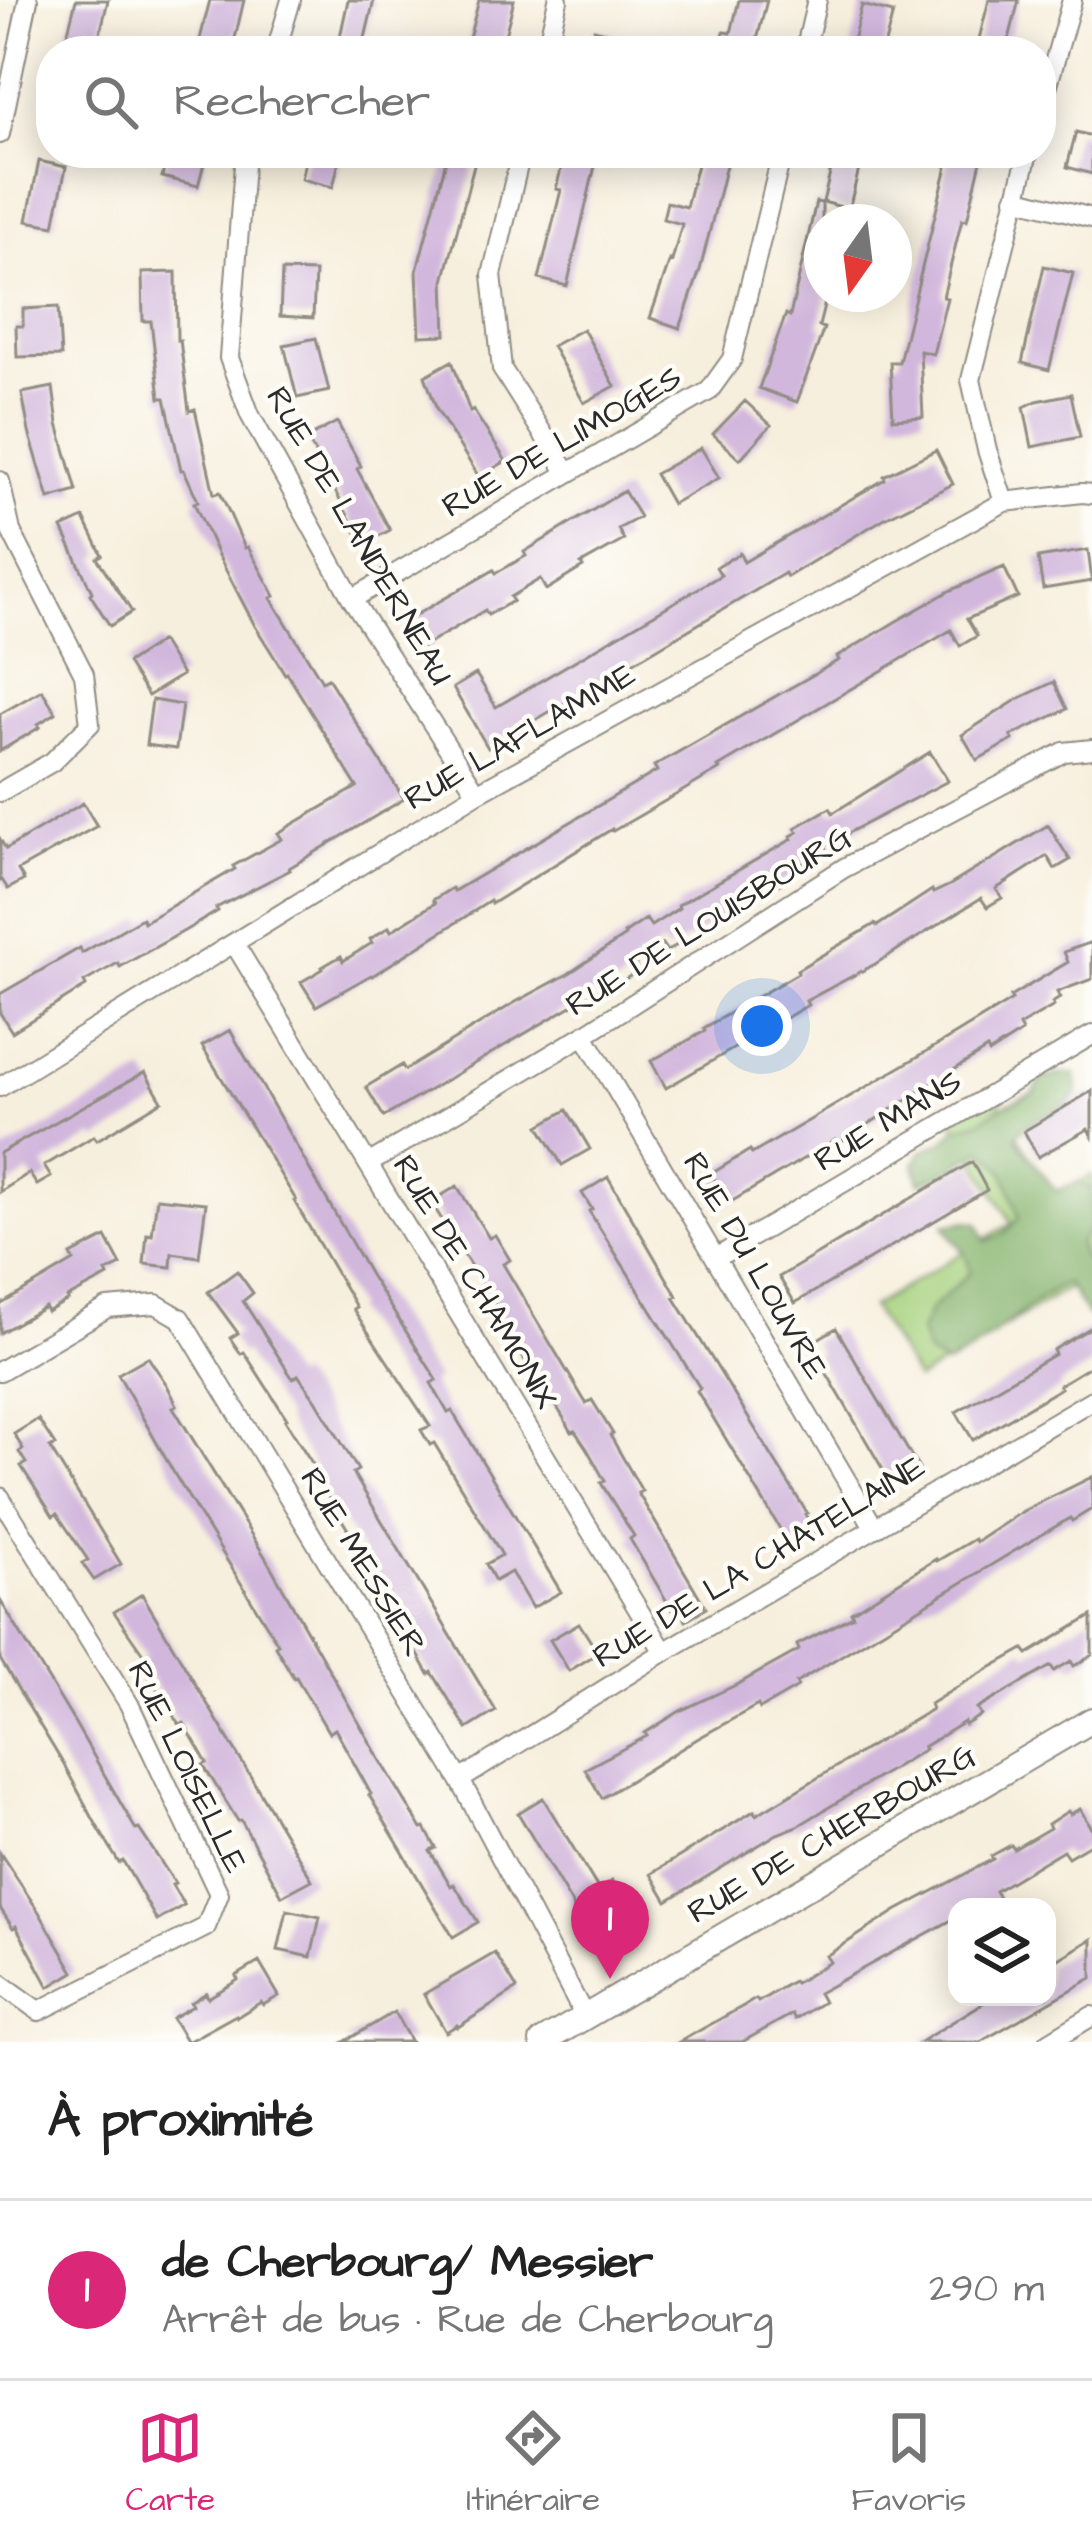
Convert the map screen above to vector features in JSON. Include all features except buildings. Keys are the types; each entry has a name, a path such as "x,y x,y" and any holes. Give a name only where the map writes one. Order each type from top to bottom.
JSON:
{"street":[{"path":"0,134 28,0"},
{"path":"280,36 291,0"},
{"path":"550,36 558,0"},
{"path":"809,36 817,0"},
{"path":"1056,56 1072,0"},
{"name":"RUE DE LANDERNEAU","path":"244,168 229,358 250,416 352,599 477,793"},
{"path":"517,168 492,274 502,369 567,472"},
{"name":"RUE DE LIMOGES","path":"352,599 709,391 732,358 778,168"},
{"path":"1004,502 971,380 1024,168"},
{"path":"1016,198 1092,218"},
{"path":"0,481 11,531 83,674 90,724 52,762 0,792"},
{"name":"RUE LAFLAMME","path":"0,1087 477,793 1004,502 1092,494"},
{"name":"RUE DE LOUISBOURG","path":"368,1164 584,1035 844,868 1064,752 1092,749"},
{"name":"RUE DE CHAMONIX","path":"234,943 664,1652"},
{"name":"RUE DU LOUVRE","path":"584,1035 874,1527"},
{"name":"RUE MANS","path":"716,1258 1092,1035"},
{"name":"RUE MESSIER","path":"0,1371 107,1307 156,1304 179,1318 460,1780 585,2017"},
{"name":"RUE DE LA CHATELAINE","path":"460,1780 664,1652 1092,1400"},
{"name":"RUE LOISELLE","path":"0,1497 129,1704 219,1894 206,1928 39,2011 0,1983"},
{"name":"RUE DE CHERBOURG","path":"542,2042 1092,1720"},
{"path":"1049,2042 1092,2016"}],"green space":[{"path":"1075,1074 1078,1093 1015,1137 1056,1191 1078,1182 1092,1189 1092,1226 1079,1243 1084,1259 1092,1264 1092,1315 1087,1316 1067,1283 945,1365 928,1355 920,1332 929,1311 970,1272 945,1225 978,1223 986,1241 997,1238 1019,1217 1003,1171 982,1150 920,1183 915,1164 922,1151 943,1142 956,1128 1034,1093 1042,1078"},
{"path":"993,1093 1054,1196 1092,1175 1092,1274 917,1380 871,1307 1012,1223 951,1118"}],"place":[{"name":"de Cherbourg/ Messier","path":"610,1979"}]}
